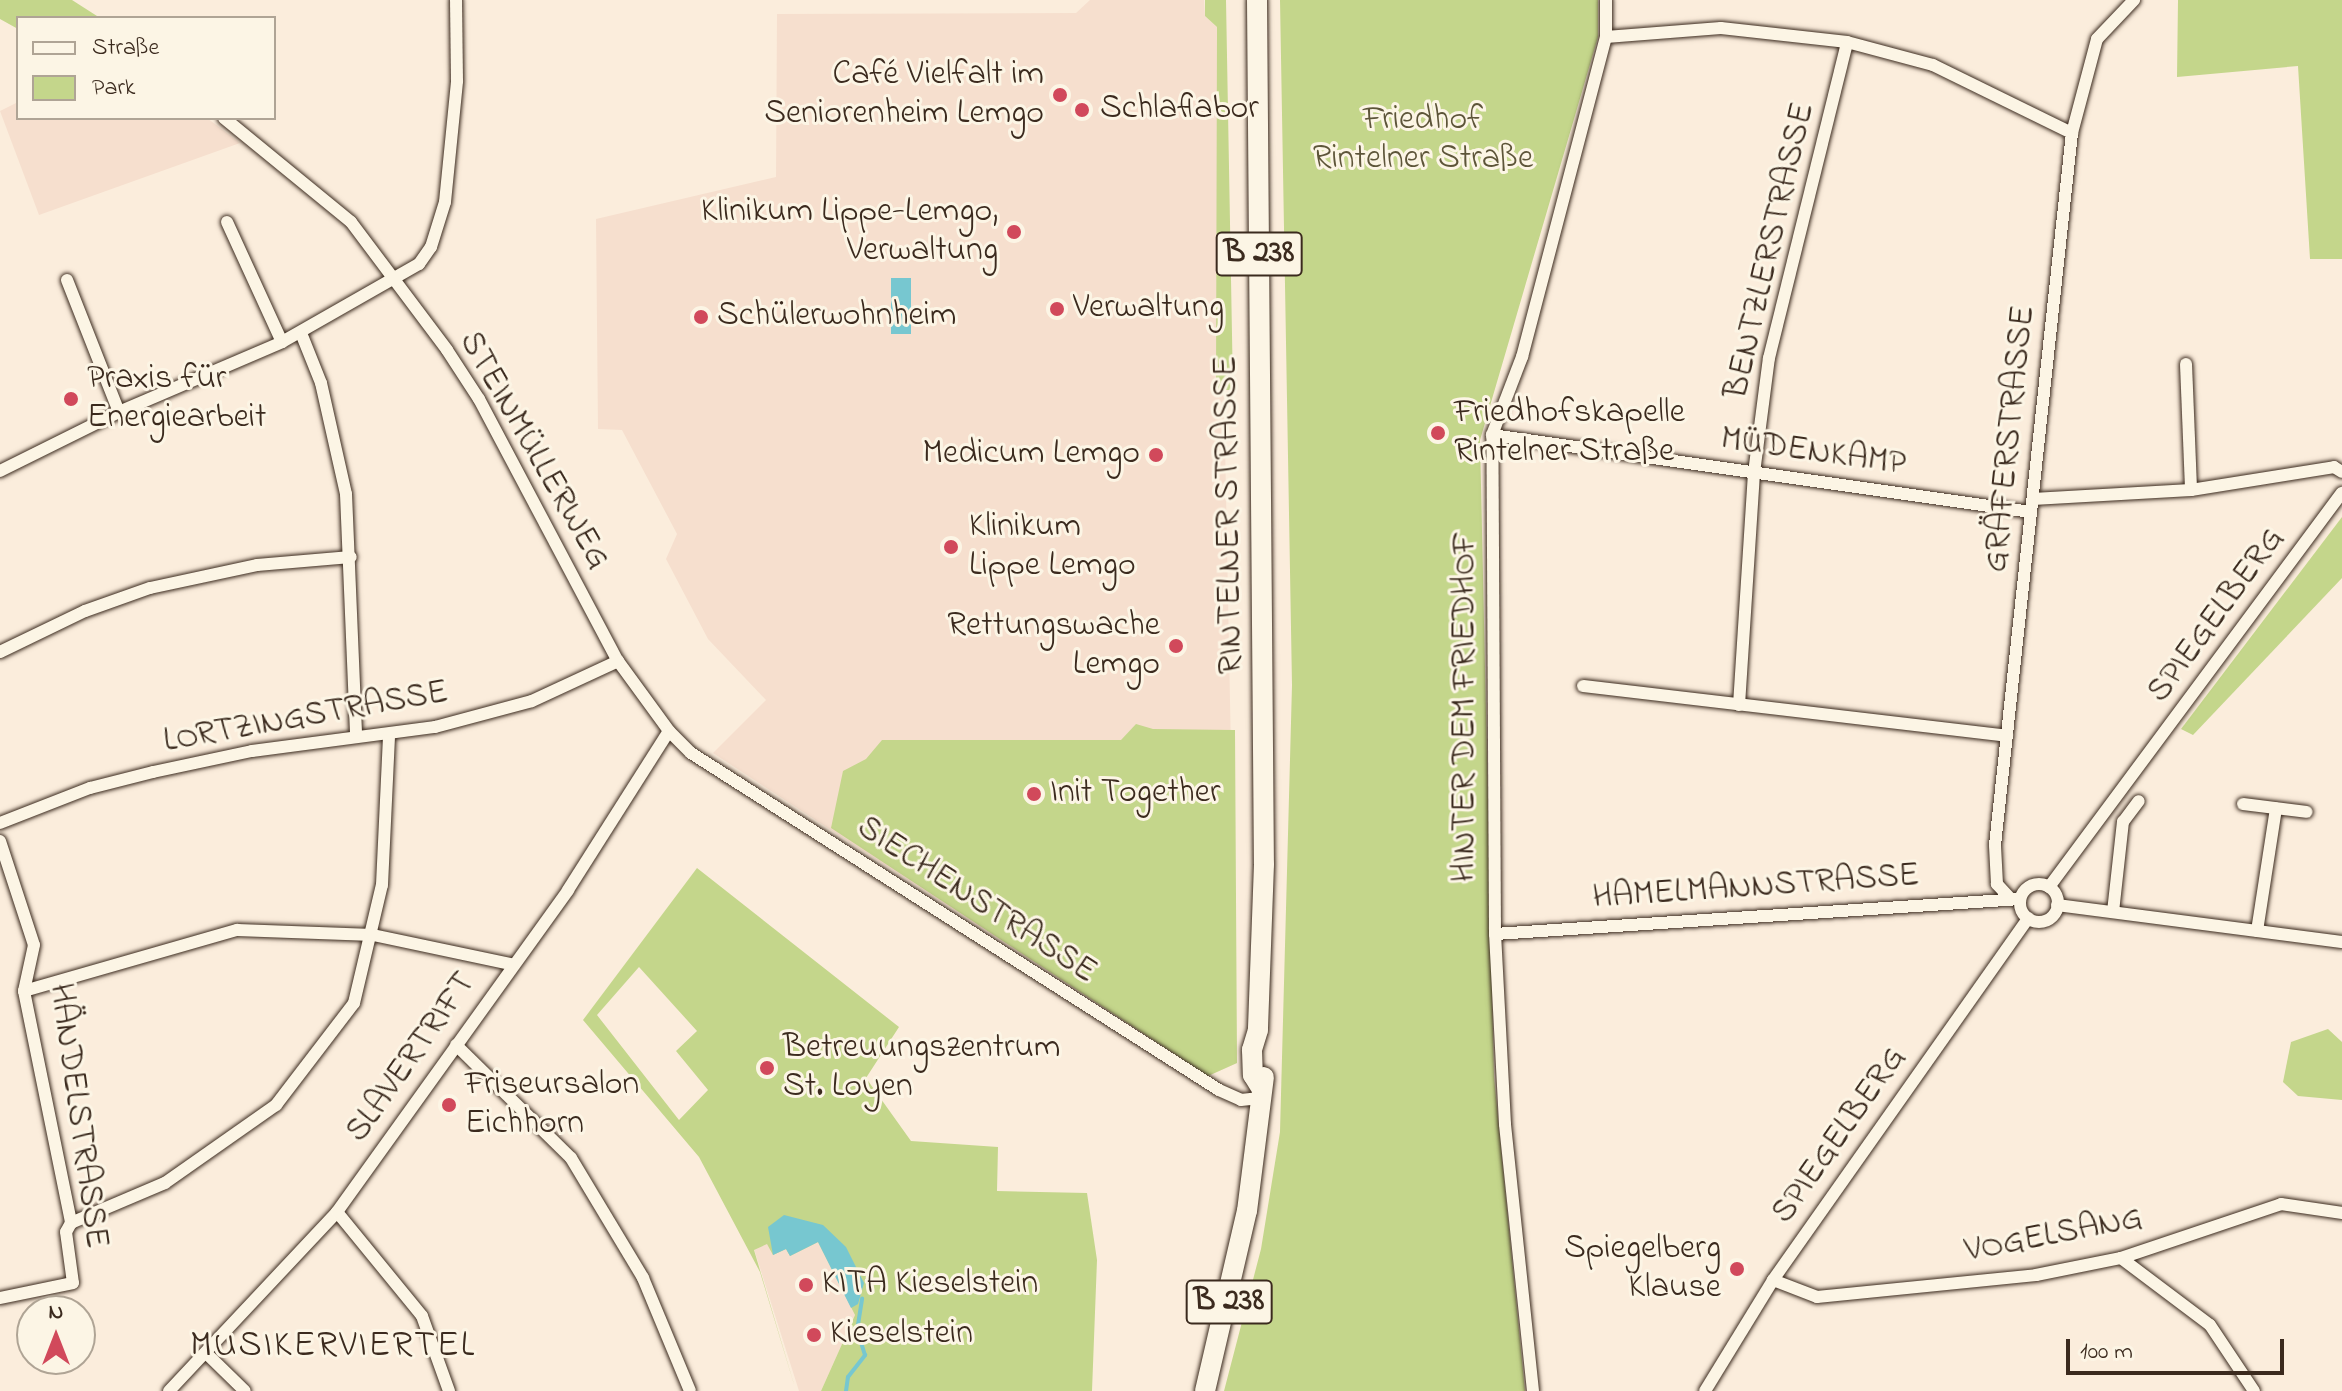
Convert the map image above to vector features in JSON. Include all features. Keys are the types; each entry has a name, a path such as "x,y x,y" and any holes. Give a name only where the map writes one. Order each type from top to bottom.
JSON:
{"main road":[{"name":"RINTELNER STRASSE","path":"1205,1391 1247,1211 1260,1093 1252,1060 1258,1030 1264,864 1257,0"}],"street":[{"path":"0,471 119,412 301,333 419,264 442,218 457,81 456,0"},
{"name":"HINTER DEM FRIEDHOF","path":"1533,1391 1505,1124 1495,934 1492,435 1522,357 1606,37 1606,0"},
{"name":"GRÄFERSTRASSE","path":"2014,898 1997,884 1995,845 2072,133 2097,39 2134,0"},
{"path":"1606,37 1721,28 1847,42 1933,65 2072,133"},
{"name":"BENTZLERSTRASSE","path":"1739,705 1754,473 1769,358 1847,42"},
{"name":"STEINMÜLLERWEG","path":"226,120 351,222 393,279 479,399 618,661 669,731"},
{"path":"227,222 282,342"},
{"path":"67,280 119,412"},
{"path":"301,333 321,383 343,480 351,557 356,736"},
{"path":"2186,364 2191,490"},
{"name":"MÜDENKAMP","path":"1492,435 1754,473 2032,506 2191,490 2334,467 2342,472"},
{"name":"SPIEGELBERG","path":"2049,887 2342,493"},
{"path":"0,652 85,611 150,588 257,565 351,557"},
{"name":"LORTZINGSTRASSE","path":"0,823 90,788 153,772 356,736 389,736 532,701 618,661"},
{"path":"1583,686 2007,736"},
{"name":"SLAVERTRIFT","path":"169,1391 337,1212 511,964 568,890 669,731"},
{"name":"SIECHENSTRASSE","path":"669,731 691,753 1219,1090 1241,1100 1260,1093"},
{"path":"71,1223 165,1183 276,1105 354,1003 373,935 382,885 389,736"},
{"path":"2113,912 2123,822 2139,801"},
{"path":"2243,804 2307,812"},
{"path":"2257,931 2276,808"},
{"name":"HÄNDELSTRASSE","path":"0,841 34,945 24,991 71,1223 66,1232 73,1283 0,1298"},
{"path":"2031,885 2049,887 2057,905 2049,919 2028,918 2014,898 2031,885"},
{"name":"HAMELMANNSTRASSE","path":"1495,934 2014,898"},
{"path":"2057,905 2342,942"},
{"name":"SPIEGELBERG","path":"1705,1391 1773,1280 2028,918"},
{"path":"24,991 237,930 373,935 511,964"},
{"path":"456,1045 571,1158 643,1278 690,1391"},
{"name":"VOGELSANG","path":"1773,1280 1817,1297 2036,1275 2121,1258 2281,1204 2342,1213"},
{"path":"337,1212 422,1316 449,1391"},
{"path":"2121,1258 2210,1325 2254,1391"},
{"path":"206,1353 245,1391"}],"shaded area":[{"name":"Klinikum Lippe Lemgo","path":"1090,0 1204,0 1205,16 1217,27 1237,1063 1208,1076 713,753 766,700 708,639 666,559 677,534 622,430 598,429 596,219 776,177 777,14 1076,13"},
{"path":"16,103 16,120 210,120 240,143 39,215 0,111"},
{"name":"Kieselstein","path":"818,1241 855,1315 821,1391 799,1391 754,1249 767,1243 786,1249"}],"green space":[{"path":"0,0 72,0 97,16 16,16 16,28 0,19"},
{"path":"1205,0 1226,0 1233,390 1216,390 1217,27 1205,16"},
{"name":"Friedhof Rintelner Straße","path":"1280,0 1598,0 1598,37 1480,440 1494,1077 1525,1391 1224,1391 1261,1249 1280,1132 1292,685"},
{"path":"2178,0 2342,0 2342,259 2310,259 2298,66 2177,77"},
{"path":"2342,517 2342,578 2193,735 2181,729"},
{"path":"1136,724 1153,729 1235,730 1237,1063 1208,1076 831,828 843,771 866,759 882,740 1121,740"},
{"path":"697,868 899,1027 866,1078 911,1141 998,1147 997,1191 1087,1193 1097,1260 1092,1391 821,1391 855,1315 818,1242 790,1256 786,1249 773,1255 767,1244 754,1250 796,1391 760,1272 699,1157 583,1020","holes":["639,967 697,1031 676,1051 708,1090 679,1120 597,1015"]},
{"path":"2328,1029 2342,1042 2342,1100 2298,1096 2283,1082 2291,1042"}],"water":[{"path":"891,278 911,278 911,334 891,334"},
{"path":"784,1215 823,1225 846,1247 864,1283 858,1304 851,1308 818,1242 790,1256 786,1249 773,1255 768,1227"}],"waterway":[{"path":"846,1391 848,1377 865,1355 857,1331 862,1298"}],"place":[{"name":"Café Vielfalt im Seniorenheim Lemgo","path":"1060,95"},
{"name":"Schlaflabor","path":"1082,110"},
{"name":"Klinikum Lippe-Lemgo, Verwaltung","path":"1014,232"},
{"name":"Verwaltung","path":"1057,309"},
{"name":"Schülerwohnheim","path":"701,317"},
{"name":"Praxis für Energiearbeit","path":"71,399"},
{"name":"Friedhofskapelle Rintelner Straße","path":"1438,433"},
{"name":"Medicum Lemgo","path":"1156,455"},
{"name":"Klinikum Lippe Lemgo","path":"951,547"},
{"name":"Rettungswache Lemgo","path":"1176,646"},
{"name":"Init Together","path":"1034,794"},
{"name":"Betreuungszentrum St. Loyen","path":"767,1068"},
{"name":"Friseursalon Eichhorn","path":"449,1105"},
{"name":"Spiegelberg Klause","path":"1737,1269"},
{"name":"KITA Kieselstein","path":"806,1285"},
{"name":"Kieselstein","path":"814,1335"}],"district":[{"name":"MUSIKERVIERTEL","path":"333,1347"}]}
